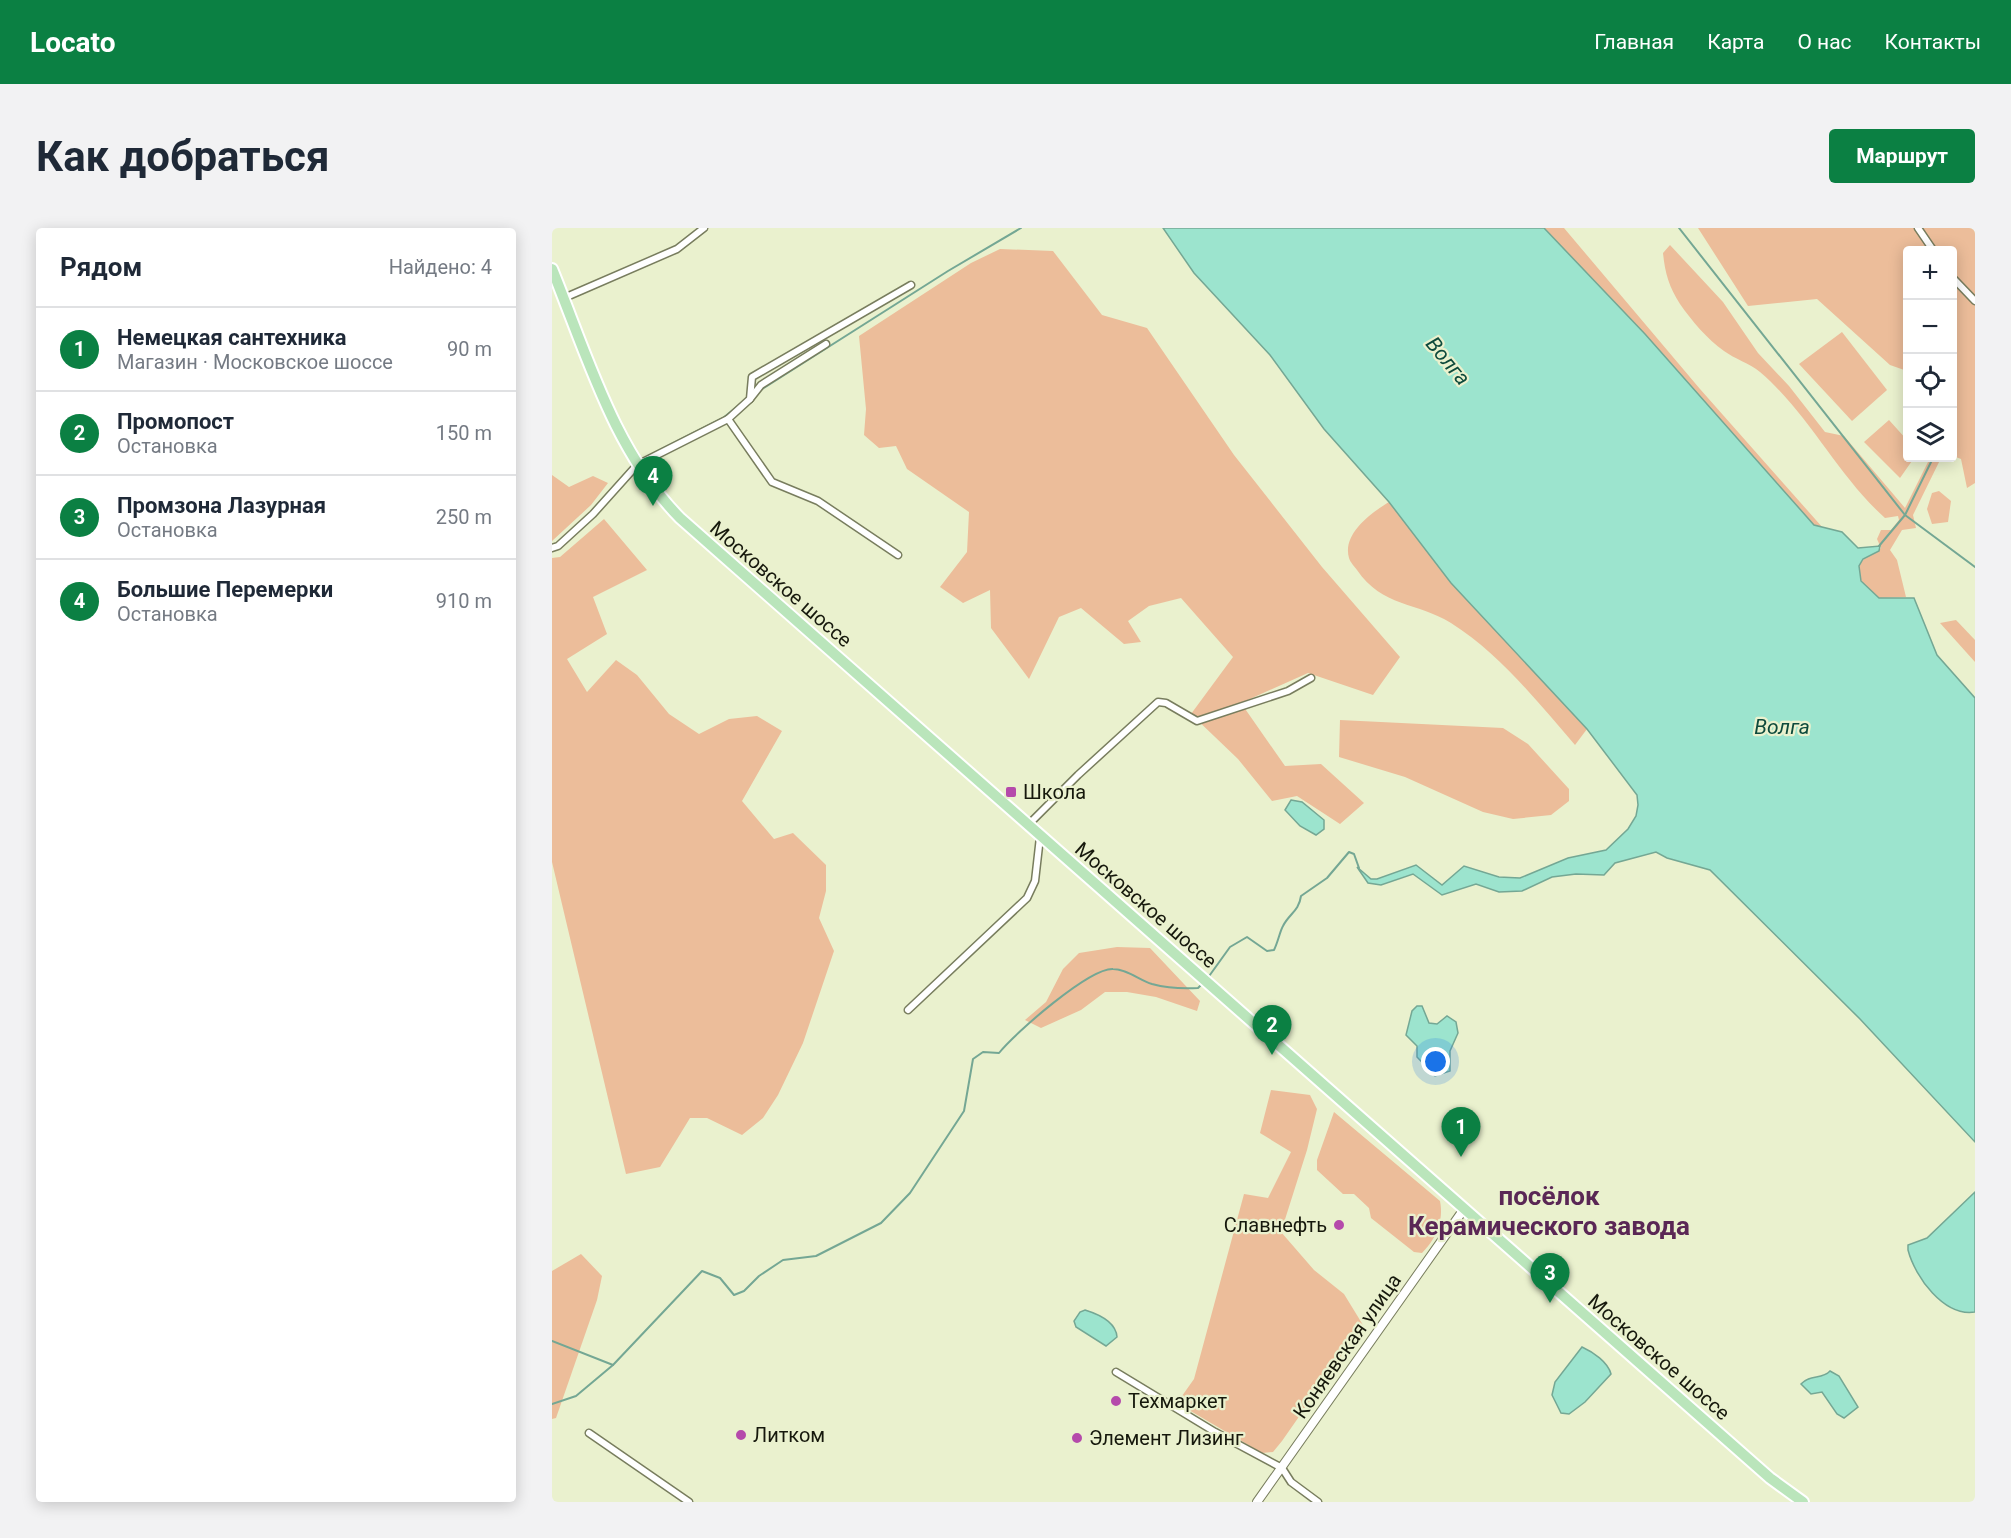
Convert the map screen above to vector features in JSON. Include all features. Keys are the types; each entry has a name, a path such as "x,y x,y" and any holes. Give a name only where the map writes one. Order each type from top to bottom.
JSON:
{"main road":[{"name":"Московское шоссе","path":"552,269 614,422 637,465 658,494 686,525 1770,1478 1803,1502"}],"street":[{"path":"564,298 677,249 704,228"},
{"path":"1918,228 1930,246"},
{"path":"1957,281 1975,301"},
{"path":"750,399 752,377 911,285"},
{"path":"552,548 558,546 593,514 637,465 728,419 750,399 761,385 826,344"},
{"path":"728,419 772,482 818,501 898,555"},
{"path":"1028,826 1077,775 1158,702 1166,702 1197,722 1288,691 1311,678"},
{"path":"908,1010 1027,898 1035,881 1040,837"},
{"name":"Коняевская улица","path":"1257,1502 1464,1209"},
{"path":"1116,1372 1215,1432 1282,1468 1291,1482 1318,1502"},
{"path":"589,1433 689,1502"}],"shaded area":[{"path":"1544,228 1564,228 1700,389 1823,528 1814,525 1645,334"},
{"path":"1698,228 1975,228 1975,483 1967,488 1961,459 1957,458 1957,246 1903,246 1903,370 1890,365 1817,299 1748,306"},
{"path":"1670,245 1723,302 1758,353 1789,386 1825,432 1844,436 1905,508 1928,462 1939,462 1913,515 1916,528 1902,530 1890,550 1897,560 1906,597 1879,598 1865,586 1858,570 1864,559 1881,548 1877,539 1881,530 1891,530 1899,520 1898,516 1885,518 1852,483 1793,406 1777,389 1756,369 1718,346 1695,323 1673,292 1668,280 1663,253"},
{"path":"1000,249 1053,251 1102,315 1147,328 1234,455 1322,567 1400,657 1373,695 1308,673 1241,703 1285,766 1321,764 1364,803 1340,824 1297,796 1272,801 1238,759 1191,714 1233,657 1181,598 1149,606 1128,621 1141,642 1124,644 1081,608 1059,617 1029,679 991,628 990,590 963,603 940,587 967,552 969,512 907,469 896,446 879,448 864,435 866,409 859,336 971,263"},
{"path":"1842,332 1887,390 1852,421 1799,364"},
{"path":"1889,420 1903,436 1903,462 1911,462 1900,478 1864,442"},
{"path":"552,475 569,487 593,476 608,483 591,505 552,541"},
{"path":"1939,491 1951,501 1948,522 1932,524 1927,509 1932,493"},
{"path":"1389,502 1451,583 1587,729 1575,745 1517,679 1469,635 1438,616 1377,591 1353,564 1349,558 1348,549 1354,533 1367,518"},
{"path":"604,519 647,570 593,597 607,634 567,659 587,692 616,660 637,675 669,714 699,734 729,719 757,716 782,731 742,801 774,839 793,833 826,865 826,891 819,918 834,951 803,1043 778,1095 763,1118 742,1135 707,1118 690,1118 660,1167 626,1174 552,862 552,558 560,557"},
{"path":"1956,620 1975,640 1975,662 1940,623"},
{"path":"1340,720 1503,728 1528,744 1569,789 1569,801 1551,815 1513,819 1483,812 1405,777 1339,757"},
{"path":"1117,947 1150,948 1200,1001 1197,1011 1156,997 1127,992 1105,992 1081,1010 1041,1028 1025,1020 1046,1002 1063,969 1079,953"},
{"path":"1271,1090 1310,1095 1317,1109 1307,1150 1281,1232 1314,1270 1344,1294 1363,1325 1282,1441 1273,1452 1262,1453 1177,1403 1194,1379 1244,1194 1268,1198 1291,1152 1260,1133"},
{"path":"1334,1112 1440,1201 1441,1216 1438,1229 1422,1253 1414,1252 1371,1218 1369,1208 1354,1194 1343,1194 1317,1170 1317,1160"},
{"path":"581,1254 602,1276 597,1300 556,1418 552,1419 552,1271"}],"water":[{"name":"Волга","path":"1163,228 1544,228 1645,334 1814,525 1842,532 1858,548 1880,546 1879,551 1863,559 1859,566 1861,581 1879,598 1914,598 1937,655 1975,698 1975,1142 1860,1019 1710,870 1667,858 1656,852 1615,863 1604,875 1576,874 1552,877 1522,891 1499,892 1476,884 1442,895 1413,874 1381,885 1368,883 1357,867 1371,879 1377,879 1416,865 1442,885 1464,866 1499,877 1520,878 1568,858 1606,850 1628,829 1636,816 1637,795 1587,729 1451,583 1389,502 1324,429 1270,355 1194,273"},
{"path":"1291,800 1302,802 1324,820 1324,829 1316,835 1300,826 1285,810"},
{"path":"1417,1006 1422,1006 1429,1023 1437,1024 1447,1016 1456,1022 1458,1033 1450,1051 1450,1071 1435,1076 1417,1057 1417,1046 1406,1035 1412,1011"},
{"path":"1975,1192 1975,1312 1964,1312 1952,1308 1932,1293 1917,1272 1908,1245 1927,1238"},
{"path":"1085,1310 1101,1316 1110,1323 1117,1337 1106,1346 1076,1327 1074,1321 1080,1312"},
{"path":"1582,1347 1603,1362 1611,1374 1585,1402 1569,1414 1561,1413 1552,1395 1555,1382"},
{"path":"1830,1371 1839,1376 1858,1407 1844,1418 1837,1414 1822,1392 1811,1394 1801,1384"}],"waterway":[{"path":"759,391 948,271 1021,228"},
{"path":"1679,228 1905,515 1975,567"},
{"path":"648,456 723,418 744,401"},
{"path":"1879,546 1905,515 1931,462"},
{"path":"1207,979 1230,947 1247,937 1267,951 1274,950 1282,928 1296,909 1301,896 1327,878 1349,852 1354,854 1359,868"},
{"path":"552,1404 576,1396 613,1365 702,1271 720,1278 734,1295 744,1291 759,1276 783,1260 816,1256 881,1223 910,1193 964,1111 973,1059 983,1052 999,1053 1036,1017 1087,979 1113,969 1163,986 1198,988 1203,983"},
{"path":"552,1341 613,1365"}],"place":[{"name":"Большие Перемерки","path":"653,506"},
{"name":"Школа","path":"1011,792"},
{"name":"Промопост","path":"1272,1055"},
{"name":"Немецкая сантехника","path":"1461,1157"},
{"name":"Славнефть","path":"1339,1225"},
{"name":"Промзона Лазурная","path":"1550,1303"},
{"name":"Техмаркет","path":"1116,1401"},
{"name":"Литком","path":"741,1435"},
{"name":"Элемент Лизинг","path":"1077,1438"}],"district":[{"name":"посёлок Керамического завода","path":"1549,1211"}]}
